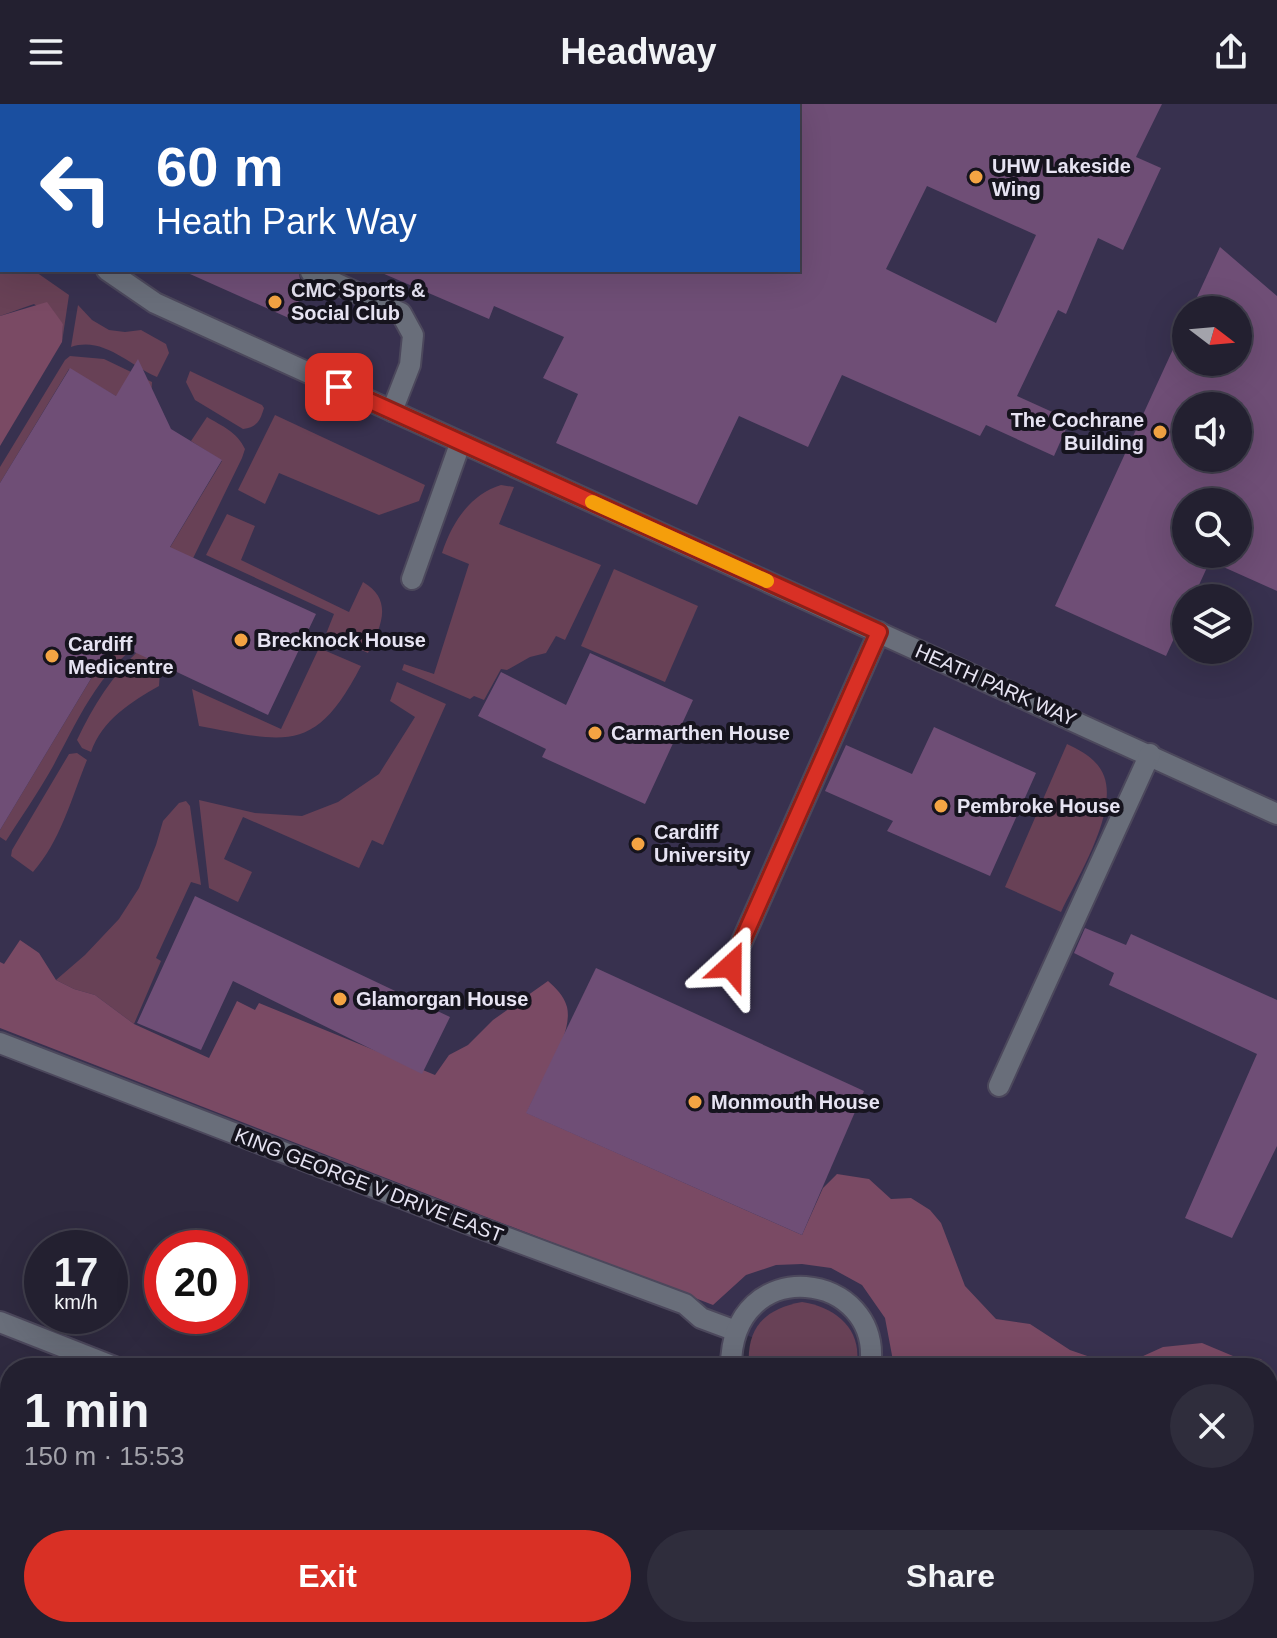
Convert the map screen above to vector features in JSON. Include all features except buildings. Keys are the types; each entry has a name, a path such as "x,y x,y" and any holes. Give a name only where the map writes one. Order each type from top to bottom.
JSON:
{"street":[{"name":"HEATH PARK WAY","path":"110,272 155,303 1277,814"},
{"path":"311,272 401,313 413,335 410,365 392,411"},
{"path":"412,579 460,444"},
{"path":"731,966 879,632"},
{"path":"999,1086 1150,754"},
{"name":"KING GEORGE V DRIVE EAST","path":"0,1043 685,1304 701,1318 736,1331"},
{"path":"730,1358 736,1331 745,1314 761,1298 781,1289 802,1286 824,1290 843,1300 859,1316 869,1336 872,1358"},
{"path":"0,1322 92,1358"}],"shaded area":[{"name":"Cardiff University","path":"800,104 1277,104 1277,1358 807,1358 0,1038 0,272 800,272"},
{"path":"0,272 36,272 69,295 62,342 63,324 34,304 0,316"},
{"path":"47,302 63,324 62,342 0,446 0,316"},
{"path":"78,305 92,320 109,330 141,330 166,344 169,353 157,377 105,348 94,345 71,347"},
{"path":"70,356 104,359 152,382 151,398 121,399 69,369 0,483 0,467"},
{"path":"190,371 262,405 264,408 257,423 243,429 195,400 186,382"},
{"path":"275,415 425,485 419,501 379,515 279,473 265,504 238,490"},
{"path":"207,417 238,438 245,449 242,458 156,634 121,659 94,692 47,777 6,841 0,837 0,830 222,461 191,441"},
{"path":"501,485 514,487 499,524 601,565 565,640 556,636 546,653 530,657 507,670 501,669 484,700 474,696 470,699 402,670 404,664 434,674 469,564 442,553 463,512 480,496"},
{"path":"227,514 255,526 241,560 349,612 363,582 373,589 379,597 382,614 368,653 326,634 334,614 206,555"},
{"path":"614,569 698,606 665,682 581,646"},
{"path":"319,648 361,666 329,715 312,728 276,738 199,726 192,689 281,729"},
{"path":"139,650 161,656 159,686 128,705 110,721 91,752 82,748 77,740 90,715 112,681"},
{"path":"397,682 446,704 383,845 372,840 359,868 243,817 224,859 252,872 238,902 209,888 199,800 255,813 302,816 338,802 379,774 415,717 390,701"},
{"path":"1067,744 1098,765 1107,791 1094,845 1061,912 1005,887"},
{"path":"77,753 87,760 58,833 33,872 11,856 12,850 69,754"},
{"path":"186,801 190,806 201,885 191,882 156,958 161,961 134,1024 95,995 56,980 119,919 139,888 163,821 179,803"},
{"path":"20,940 39,953 56,980 95,995 134,1024 209,1058 237,1001 255,1010 259,1003 435,1075 449,1055 468,1045 493,1020 548,981 564,999 568,1019 560,1046 527,1113 802,1235 823,1188 837,1174 869,1179 891,1199 911,1198 930,1210 941,1223 965,1286 996,1319 1030,1324 1070,1350 1093,1358 892,1358 885,1318 862,1285 831,1268 802,1264 776,1265 746,1275 713,1305 0,1028 0,962 4,964"},
{"path":"802,1302 836,1315 845,1323 856,1342 857,1358 749,1358 754,1331 760,1323 768,1315"},
{"path":"1202,1343 1233,1356 1252,1358 1139,1358 1163,1347"}],"slow traffic":[{"path":"592,502 767,581"}],"place":[{"name":"UHW Lakeside Wing","path":"976,177"},
{"name":"CMC Sports & Social Club","path":"275,302"},
{"name":"The Cochrane Building","path":"1160,432"},
{"name":"Brecknock House","path":"241,640"},
{"name":"Cardiff Medicentre","path":"52,656"},
{"name":"Carmarthen House","path":"595,733"},
{"name":"Pembroke House","path":"941,806"},
{"name":"Cardiff University","path":"638,844"},
{"name":"Glamorgan House","path":"340,999"},
{"name":"Monmouth House","path":"695,1102"}],"route":[{"path":"339,387 879,632 731,966"}]}
